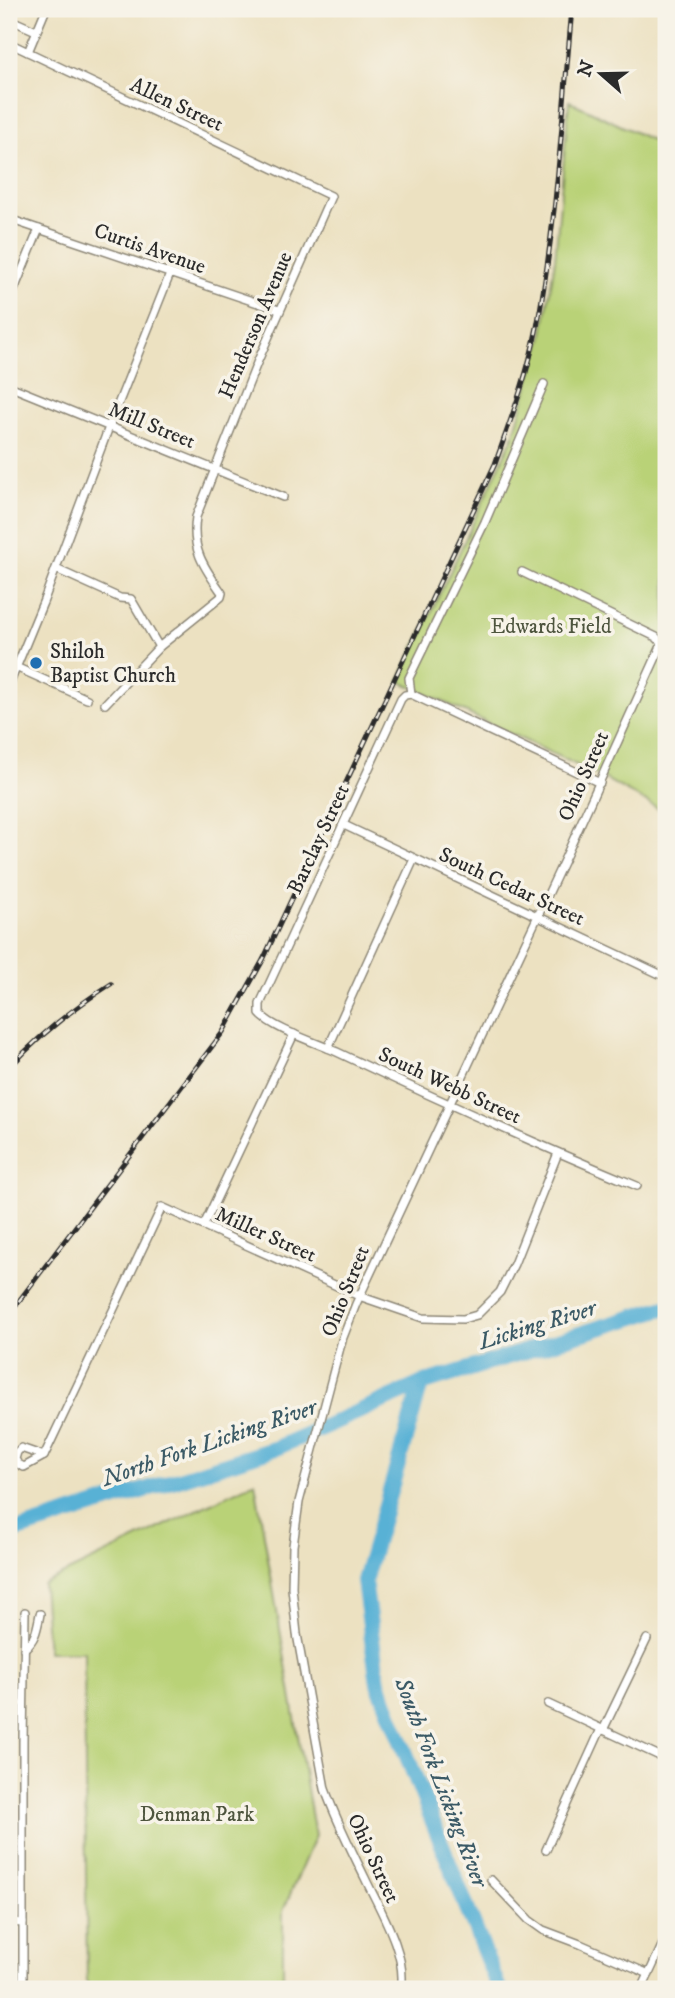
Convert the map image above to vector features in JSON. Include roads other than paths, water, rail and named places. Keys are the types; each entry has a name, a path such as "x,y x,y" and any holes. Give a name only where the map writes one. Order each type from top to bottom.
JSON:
{"street":[{"path":"27,52 46,9"},
{"path":"9,19 36,31"},
{"name":"Allen Street","path":"9,43 331,196"},
{"name":"Henderson Avenue","path":"159,648 219,599 222,593 201,562 195,543 196,517 279,310 331,196"},
{"name":"Curtis Avenue","path":"9,219 279,310"},
{"path":"9,302 38,229"},
{"path":"9,685 12,666 57,569 109,427 170,274"},
{"path":"544,384 479,534 409,678 411,694 600,783"},
{"name":"Mill Street","path":"9,386 283,497"},
{"path":"57,569 120,598 131,599 159,648 105,704"},
{"path":"522,572 656,637 664,645"},
{"name":"Ohio Street","path":"401,1989 401,1964 389,1930 325,1789 297,1634 292,1588 295,1524 306,1473 338,1358 359,1296 664,645"},
{"path":"12,666 87,699"},
{"name":"Barclay Street","path":"260,1004 401,699 411,694"},
{"name":"South Cedar Street","path":"344,825 666,977"},
{"path":"328,1048 414,859"},
{"name":"South Webb Street","path":"260,1004 259,1009 264,1019 294,1034 449,1105 637,1186"},
{"path":"204,1225 294,1034"},
{"name":"Miller Street","path":"44,1456 162,1207 359,1296 423,1318 463,1319 477,1315 500,1292 514,1264 558,1153"},
{"path":"23,1989 25,1612"},
{"path":"24,1649 36,1636 40,1614"},
{"path":"545,1850 647,1639"},
{"path":"548,1704 666,1759"},
{"path":"491,1880 529,1920 543,1930 649,1975"},
{"path":"9,1923 23,1923"},
{"path":"642,1989 666,1937"}],"waterway":[{"name":"North Fork Licking River","path":"9,1533 276,1448 421,1384 666,1307"},
{"name":"South Fork Licking River","path":"421,1384 364,1581 378,1683 499,1989"}],"railway":[{"path":"9,1314 223,1032 263,960 495,464 529,362 544,288 572,9"},
{"path":"9,1068 57,1023 111,984"}],"place":[{"name":"Shiloh Baptist Church","path":"36,663"}],"park label":[{"name":"Edwards Field","path":"551,626"},
{"name":"Denman Park","path":"197,1814"}],"water label":[{"name":"Licking River","path":"537,1324"}]}
